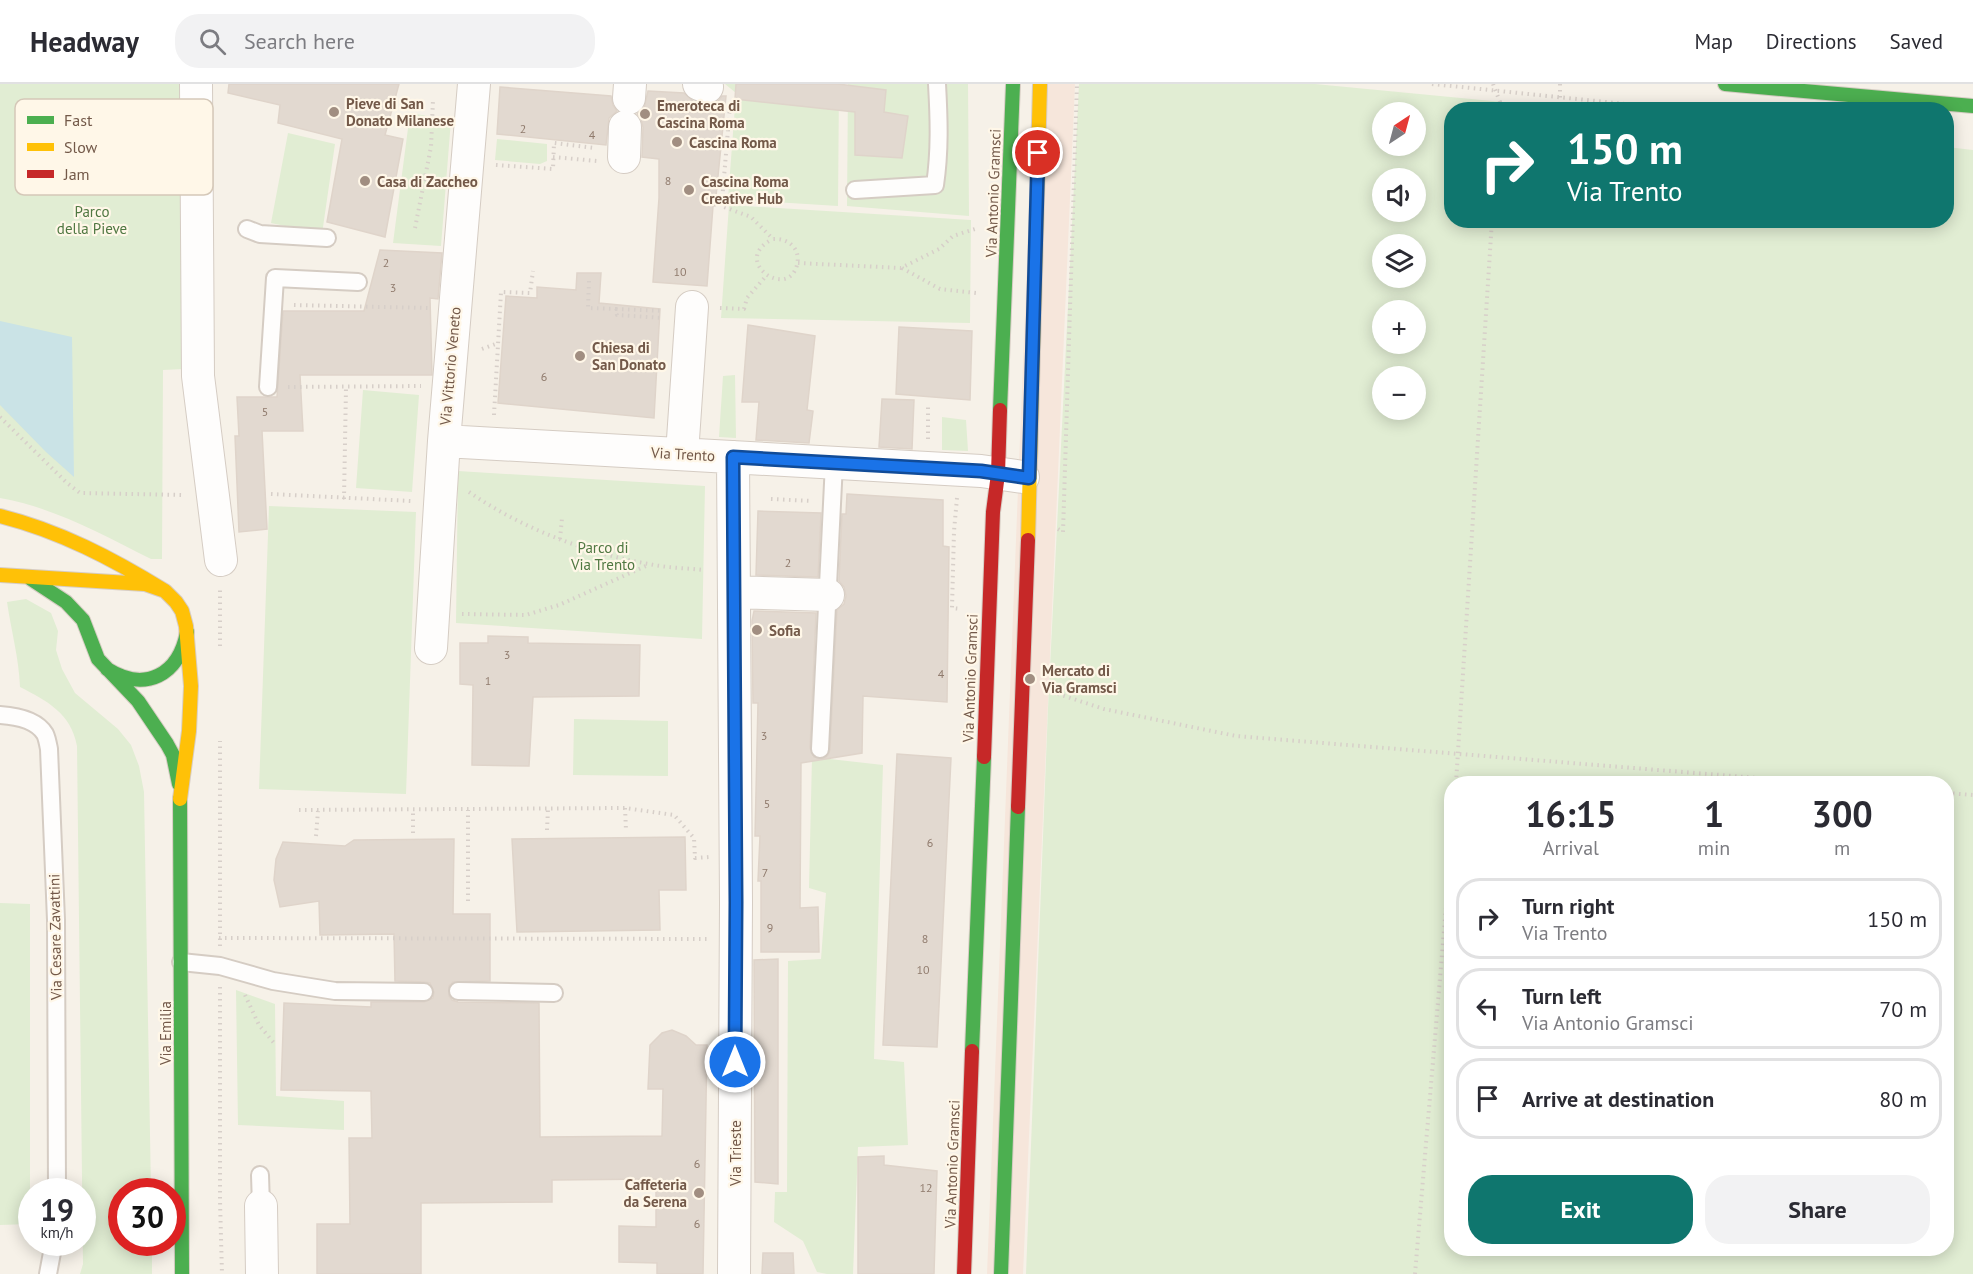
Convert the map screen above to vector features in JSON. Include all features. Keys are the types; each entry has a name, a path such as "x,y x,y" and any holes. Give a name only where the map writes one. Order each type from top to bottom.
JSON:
{"main road":[{"name":"Via Antonio Gramsci","path":"964,1274 975,1108 993,513 998,474 1013,84"},
{"path":"1001,1274 1002,1109 1029,478 1040,84"},
{"path":"1725,84 1817,88 1938,102"},
{"path":"1954,104 1973,106"},
{"path":"0,516 51,531 80,544 116,561 165,591"},
{"name":"Via Emilia","path":"0,575 140,583 165,591 181,609 187,628 191,686 189,731 180,791 182,1274"},
{"name":"Via Emilia","path":"30,578 55,593 83,620 94,654 138,701 167,744 173,755 180,791"},
{"path":"106,596 121,586 140,583"},
{"path":"90,638 93,613"},
{"path":"105,668 129,680 141,681 158,676 180,657 185,646 187,628"}],"street":[{"path":"196,84 196,99"},
{"name":"Via Vittorio Veneto","path":"431,648 444,441 473,210 474,84"},
{"path":"197,195 198,376 221,560"},
{"path":"682,454 692,311"},
{"name":"Via Trento","path":"444,441 981,471 1029,478"},
{"name":"Via Trieste","path":"733,457 736,857 734,1274"},
{"path":"734,592 828,596"},
{"path":"261,1206 262,1274"}],"lane":[{"path":"855,190 935,185 940,135 938,84"},
{"path":"248,229 260,234 327,238"},
{"path":"268,387 275,278 358,282"},
{"path":"820,749 834,463"},
{"name":"Via Cesare Zavattini","path":"0,715 23,718 36,725 46,734 48,749 56,920 57,1178"},
{"path":"181,962 228,968 273,981 335,991 424,992"},
{"path":"458,991 554,993"},
{"path":"260,1175 261,1206"},
{"path":"48,1274 51,1256"}],"path":[{"path":"1050,524 1063,532 1077,84"},
{"path":"1432,84 1601,102"},
{"path":"1493,84 1500,102"},
{"path":"1560,84 1560,98"},
{"path":"703,86 731,94 722,201 724,207 751,217 773,239"},
{"path":"416,228 431,147 433,100"},
{"path":"553,157 618,129"},
{"path":"490,164 553,169 554,143 618,129"},
{"path":"901,268 939,249 953,236 978,227"},
{"path":"1457,776 1492,228"},
{"path":"780,238 792,244 796,250 798,263 796,270 786,278 766,276 762,271 758,259 762,246 773,239 780,238"},
{"path":"798,263 901,268 940,289 976,293"},
{"path":"494,418 501,292 530,293 532,271"},
{"path":"616,309 617,315 744,309 747,298 766,276"},
{"path":"589,281 588,308 692,311"},
{"path":"273,305 431,308"},
{"path":"268,387 422,386"},
{"path":"344,499 346,387"},
{"path":"0,417 80,493 212,495"},
{"path":"271,494 344,499 441,487 560,538 597,551 649,565 709,570"},
{"path":"957,495 952,608 970,610"},
{"path":"771,499 809,500"},
{"path":"560,538 562,518"},
{"path":"220,655 221,560"},
{"path":"433,610 471,615 526,615 559,605 649,565"},
{"path":"1043,690 1104,709 1236,736 1730,776"},
{"path":"220,738 219,938 228,968 242,989 259,1025 274,1043"},
{"path":"1954,794 1973,795"},
{"path":"299,810 625,808 674,815 694,838 695,858 712,857 722,860 736,857"},
{"path":"625,808 626,830"},
{"path":"547,830 548,809"},
{"path":"413,810 413,833"},
{"path":"468,810 468,901"},
{"path":"316,836 318,811"},
{"path":"1415,1274 1444,931"},
{"path":"219,938 702,939 736,936"},
{"path":"222,1274 220,1202 228,968"}],"shaded area":[{"name":"Mercato di Via Gramsci","path":"1034,84 1075,84 1023,1274 987,1274"}],"green space":[{"name":"Parco della Pieve","path":"0,84 184,84 184,99 15,99 15,195 184,195 184,369 163,370 162,559 151,559 58,515 0,498"},
{"path":"725,84 839,84 838,206 728,199 736,93"},
{"path":"848,84 968,84 969,216 847,206"},
{"path":"1079,84 1315,84 1504,102 1444,102 1444,228 1954,228 1954,148 1973,150 1973,1274 1026,1274 1048,708"},
{"path":"410,113 451,120 441,246 393,243"},
{"path":"288,133 335,144 322,234 271,223"},
{"path":"497,139 547,144 547,161 540,164 495,160"},
{"path":"729,205 971,220 970,323 721,318"},
{"path":"735,375 736,438 719,437 723,376"},
{"path":"363,390 419,395 412,492 356,488"},
{"path":"942,417 966,420 968,451 942,450"},
{"name":"Parco di Via Trento","path":"458,471 705,486 702,639 456,623"},
{"path":"269,506 416,512 406,794 259,789"},
{"path":"26,599 51,613 58,631 56,650 62,669 75,693 118,729 131,745 139,766 144,792 151,1178 108,1178 108,1256 152,1256 152,1274 80,1274 83,1256 96,1256 96,1178 82,1178 77,746 69,725 56,709 20,687 17,655 7,602"},
{"path":"574,719 668,721 668,776 573,775"},
{"path":"812,757 883,765 874,1059 904,1062 908,1145 858,1147 853,1274 817,1272 803,1241 774,1222 775,1192 787,1192 788,961 821,959 826,893 809,888"},
{"path":"0,903 30,904 30,1178 18,1178 18,1224 0,1225"},
{"path":"236,990 275,1004 276,1096 344,1101 344,1130 238,1125"}],"water":[{"path":"0,321 72,337 74,477 0,405"}],"building":[{"path":"229,84 399,84 385,135 403,139 385,237 327,222 342,139 278,123 280,105 228,93"},
{"path":"736,84 838,84 886,90 884,112 908,116 902,158 855,155 855,112 735,99"},
{"path":"500,87 611,96 617,111 609,118 606,145 497,134"},
{"name":"Cascina Roma","path":"648,91 684,93 693,101 709,105 718,101 722,96 726,96 715,206 713,206 707,286 653,282 659,198 659,159 642,157 643,127 637,114 644,108"},
{"path":"380,250 442,253 438,299 430,298 432,375 300,375 303,431 262,431 267,529 239,532 235,436 239,436 237,397 277,397 283,311 364,311"},
{"name":"Chiesa di San Donato","path":"577,273 601,273 599,303 660,309 654,418 498,403 506,296 537,298 537,287 576,290"},
{"path":"748,325 815,336 807,410 813,411 809,443 756,440 759,402 742,402"},
{"path":"899,327 972,331 970,400 896,394"},
{"path":"882,399 914,400 912,449 879,447"},
{"path":"847,494 943,500 943,546 949,547 947,702 863,696 862,753 801,763 800,908 818,907 819,952 761,952 761,881 758,881 760,836 755,836 758,703 753,703 752,621 754,611 816,613 810,748 814,757 824,759 830,750 837,610 844,604 846,596 844,587 839,581 842,514 846,514"},
{"path":"758,511 821,513 818,577 756,575"},
{"path":"488,636 528,637 528,643 640,645 639,696 533,697 529,766 472,765 473,685 460,684 460,643 488,643"},
{"path":"897,754 951,758 937,1047 883,1045"},
{"path":"685,837 686,890 659,890 660,930 517,932 512,839"},
{"path":"454,839 453,914 490,914 490,981 453,982 449,986 449,996 458,1002 539,1003 540,1137 662,1136 663,1089 648,1089 650,1045 662,1033 672,1030 686,1036 696,1045 707,1045 703,1274 657,1274 657,1263 619,1262 619,1226 656,1227 656,1179 552,1180 552,1202 421,1203 421,1274 317,1274 317,1224 350,1224 349,1138 372,1138 371,1091 281,1090 284,1003 371,1007 371,1002 424,1002 433,998 434,992 430,983 395,981 394,934 320,935 319,901 280,907 274,880 276,859 283,842 345,846 354,840"},
{"path":"778,959 778,1184 755,1182 754,960"},
{"path":"884,1156 884,1165 937,1171 934,1274 858,1274 858,1157"},
{"path":"763,1253 793,1253 794,1274 762,1274"}],"traffic: fast":[{"path":"1000,410 1013,84"},
{"path":"1725,84 1928,102"},
{"path":"1954,104 1973,106"},
{"path":"31,579 66,602 83,620 98,659 138,701 167,744 173,755 179,784"},
{"path":"107,669 134,679 158,676 176,659 183,647 187,632"},
{"path":"972,1051 984,757"},
{"path":"180,799 182,1274"},
{"path":"1001,1274 1018,807"}],"traffic: slow":[{"path":"1028,540 1040,84"},
{"path":"0,516 22,522 86,547 165,591"},
{"path":"0,575 145,584 165,591 176,602 182,611 186,626 191,686 189,731 180,799"}],"traffic: jam":[{"path":"984,757 993,512 998,474 1000,410"},
{"path":"1018,807 1028,540"},
{"path":"964,1274 972,1051"}],"place":[{"name":"Pieve di San Donato Milanese","path":"334,112"},
{"name":"Emeroteca di Cascina Roma","path":"645,114"},
{"name":"Cascina Roma","path":"677,142"},
{"name":"Casa di Zaccheo","path":"365,181"},
{"name":"Cascina Roma Creative Hub","path":"689,190"},
{"name":"Chiesa di San Donato","path":"580,356"},
{"name":"Sofia","path":"757,630"},
{"name":"Mercato di Via Gramsci","path":"1030,679"},
{"name":"Caffeteria da Serena","path":"699,1193"}],"route":[{"path":"735,1062 733,457 981,471 1029,478 1038,153"}]}
